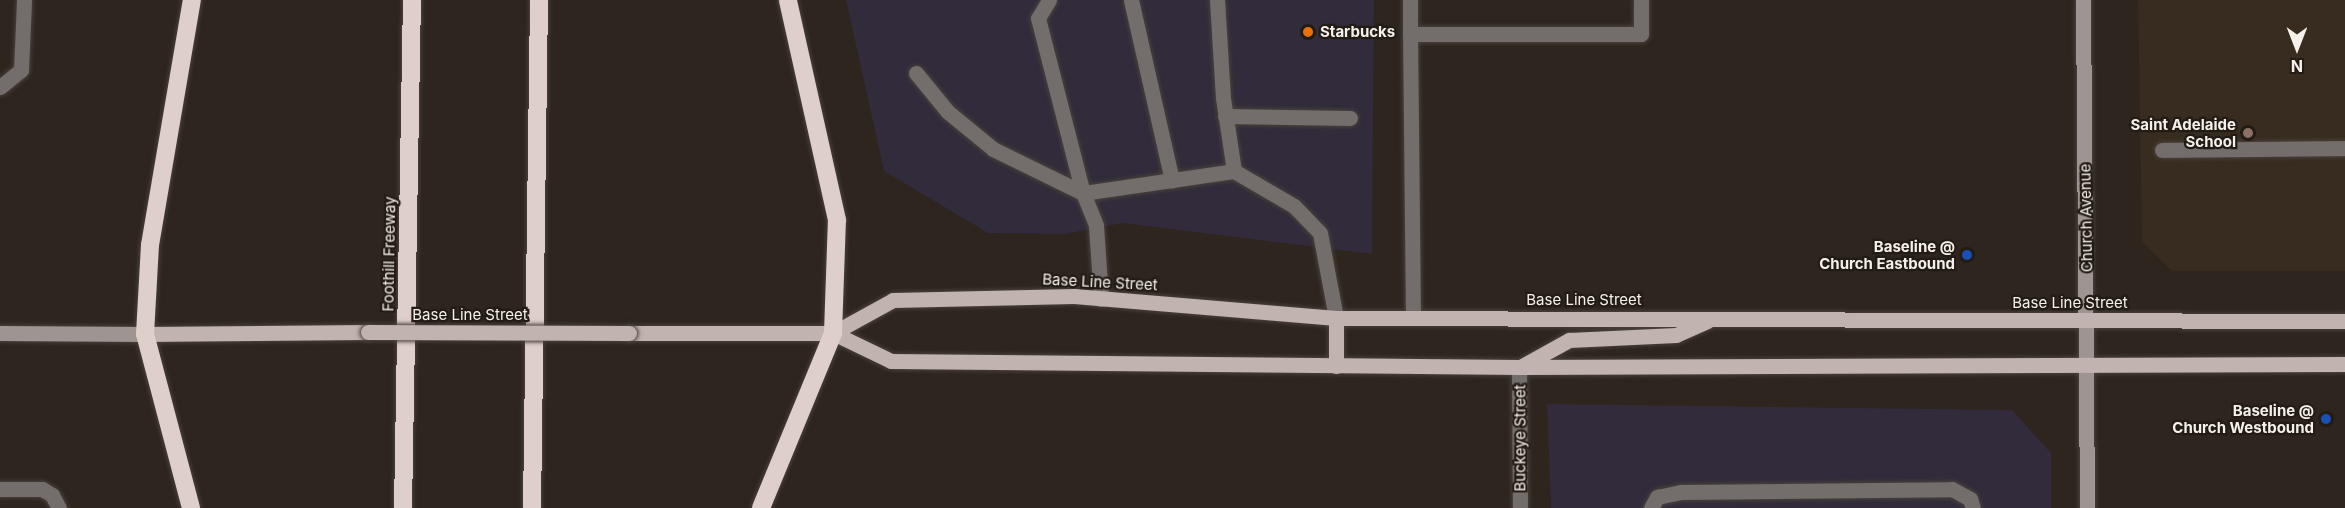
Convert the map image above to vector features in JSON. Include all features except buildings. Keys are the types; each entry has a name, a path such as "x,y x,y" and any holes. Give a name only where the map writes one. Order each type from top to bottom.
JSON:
{"highway":[{"path":"191,508 145,333 150,246 192,0"},
{"name":"Foothill Freeway","path":"403,508 412,0"},
{"path":"532,508 539,0"},
{"path":"761,508 833,333 837,220 788,0"}],"main road":[{"name":"Base Line Street","path":"833,333 893,300 1101,298 1336,318 2345,321"},
{"path":"1336,318 1336,366"},
{"path":"1519,368 1569,340 1676,335 1713,319"},
{"name":"Base Line Street","path":"145,333 833,333 891,361 1519,368 2345,364"}],"street":[{"path":"0,87 21,70 24,0"},
{"path":"1049,0 1038,18 1083,193 1096,225 1101,298"},
{"path":"1131,0 1172,180"},
{"path":"1217,0 1225,116 1234,171"},
{"path":"1410,0 1413,318"},
{"path":"1410,34 1641,34 1641,0"},
{"name":"Church Avenue","path":"2083,0 2087,508"},
{"path":"916,73 948,112 993,149 1083,193 1234,171 1294,206 1320,233 1336,318"},
{"path":"1225,116 1350,118"},
{"path":"2162,150 2345,148"},
{"name":"Base Line Street","path":"0,333 145,333"},
{"name":"Buckeye Street","path":"1519,368 1520,508"},
{"path":"0,489 42,489 52,495 59,508"},
{"path":"1651,508 1656,497 1681,492 1952,489 1970,499 1972,508"}],"shaded area":[{"path":"846,0 1374,0 1372,254 1123,223 1065,234 988,233 884,171"},
{"path":"2138,0 2345,0 2345,271 2172,271 2142,242"},
{"path":"1547,404 2012,410 2051,453 2051,508 1551,508"}],"place":[{"name":"Starbucks","path":"1308,32"},
{"name":"Saint Adelaide School","path":"2248,133"},
{"name":"Baseline @ Church Eastbound","path":"1967,255"},
{"name":"Baseline @ Church Westbound","path":"2326,419"}]}
